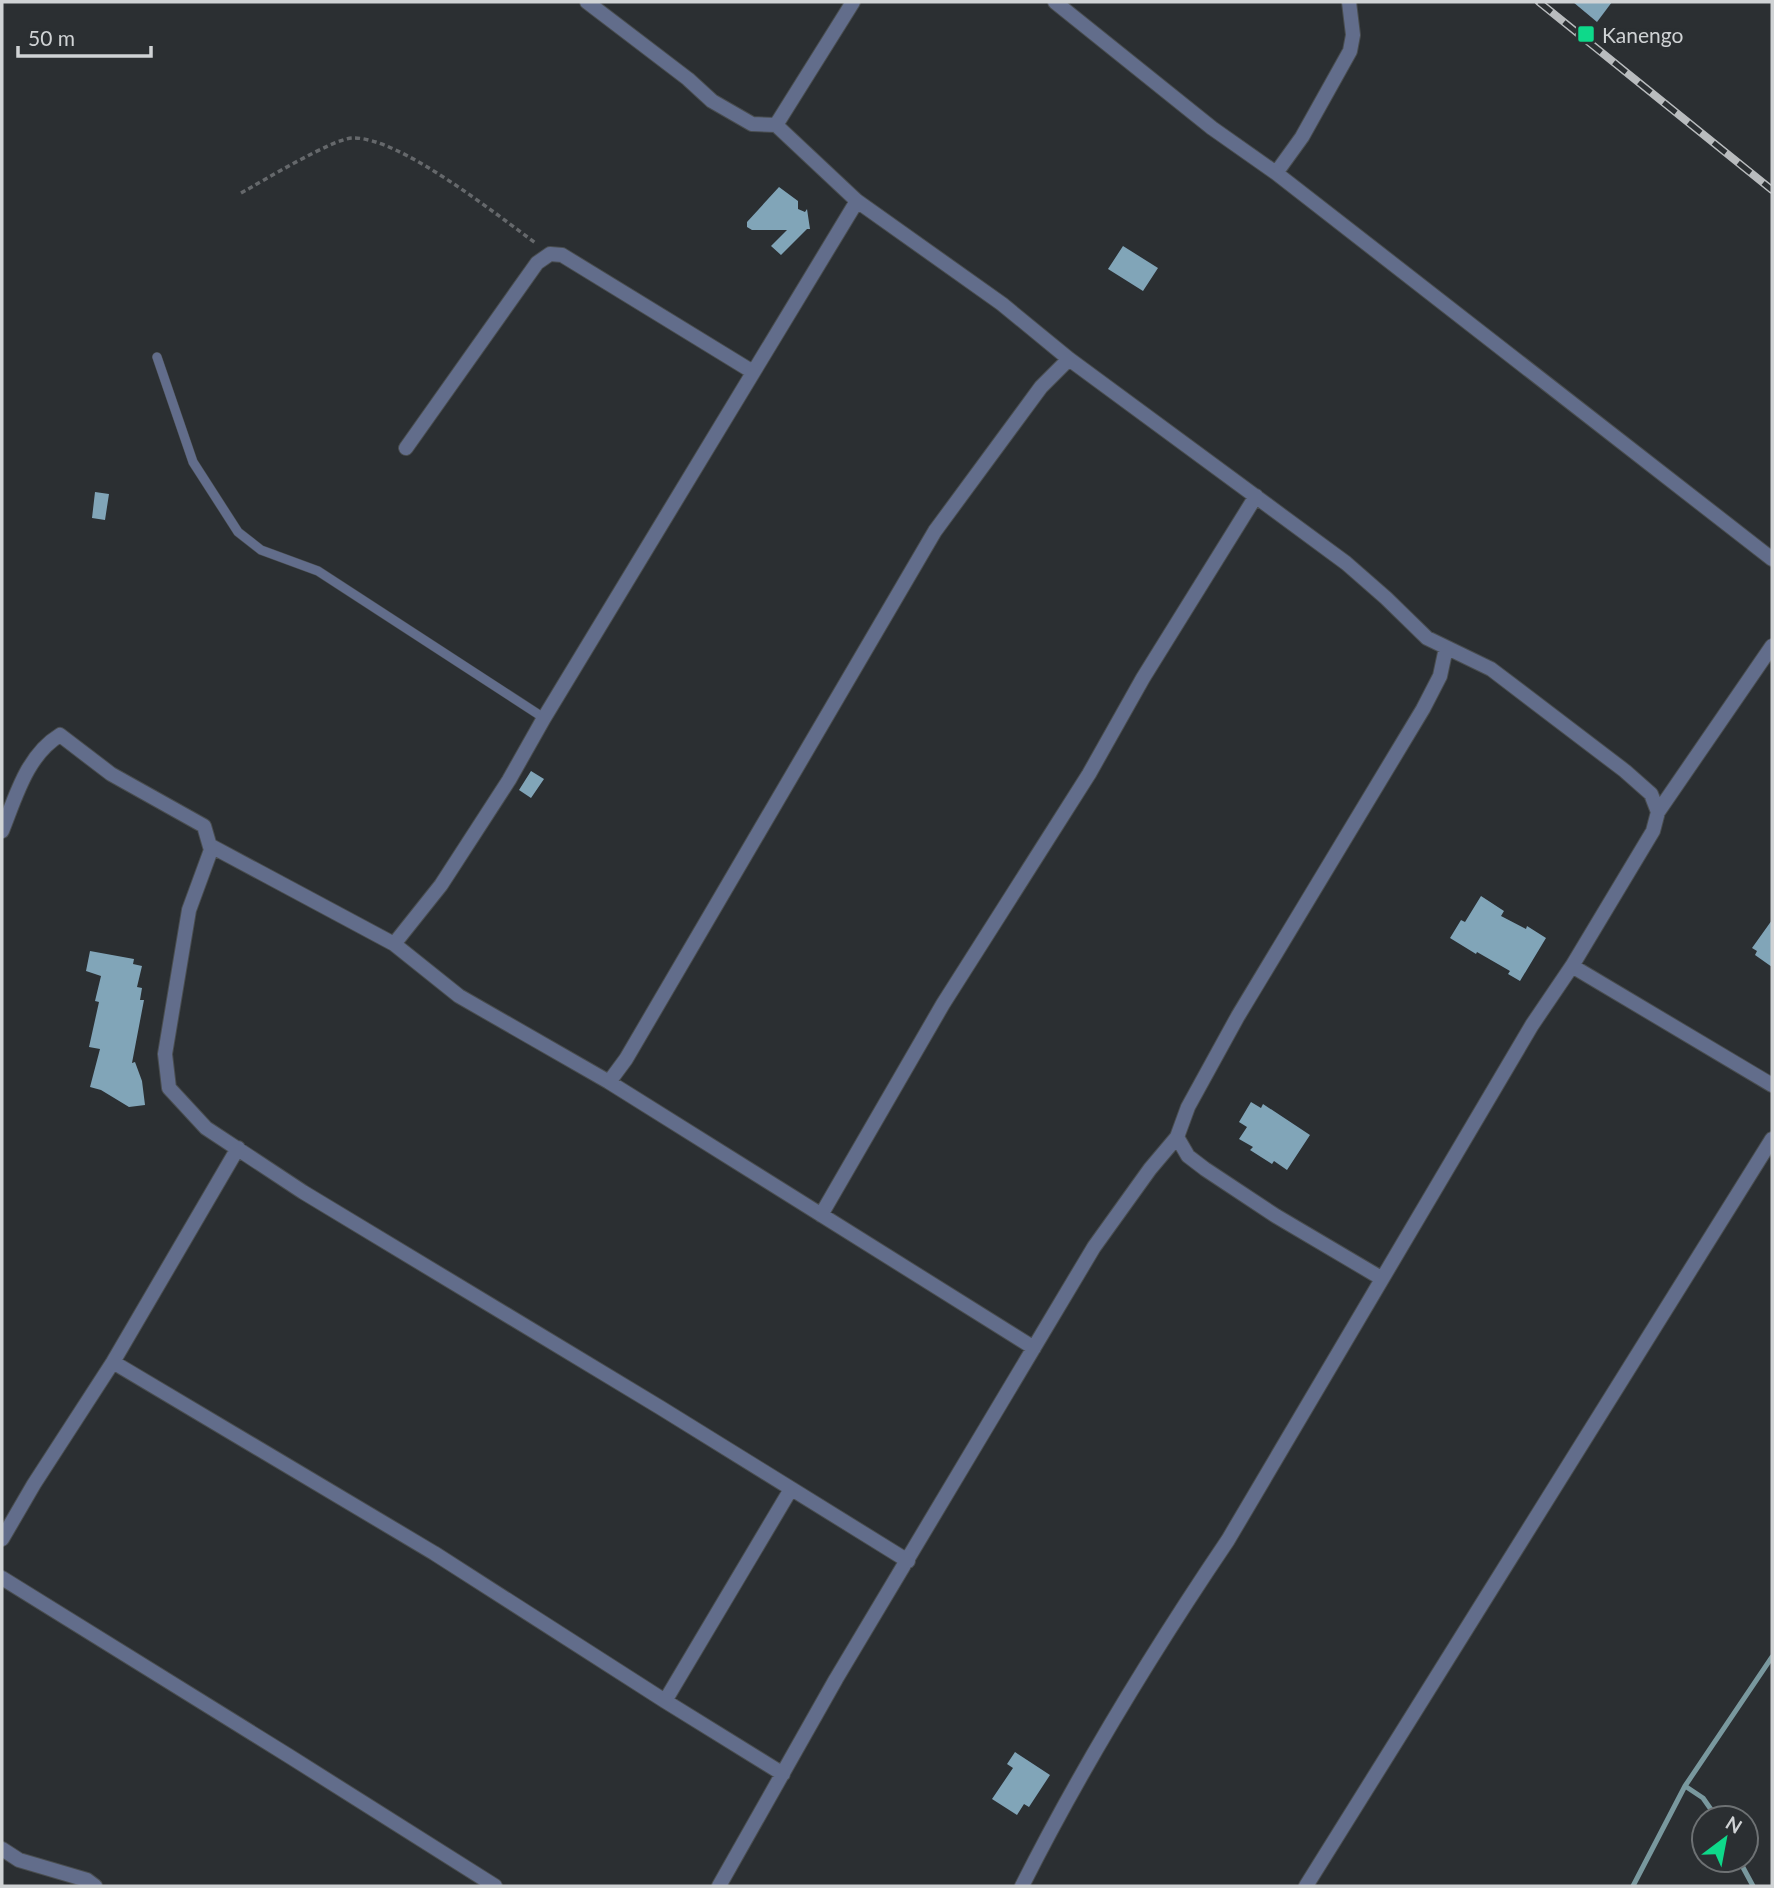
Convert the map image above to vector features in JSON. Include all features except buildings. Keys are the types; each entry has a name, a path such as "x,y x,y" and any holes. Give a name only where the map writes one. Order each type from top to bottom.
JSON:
{"street":[{"path":"587,2 688,79 712,101 752,124 776,125 857,201 1002,304 1069,359 1346,563 1427,638 1491,669 1625,771 1651,794 1658,812"},
{"path":"776,125 853,2"},
{"path":"1055,2 1212,128 1276,173 1772,559"},
{"path":"1276,173 1302,137 1350,51 1353,35 1349,2"},
{"path":"394,944 441,885 509,780 857,201"},
{"path":"406,448 537,263 550,254 562,255 754,372"},
{"path":"609,1082 658,1007 935,531 1041,387 1069,359"},
{"path":"821,1215 943,1004 1089,774 1143,678 1256,496"},
{"path":"1022,1886 1044,1842 1126,1700 1180,1611 1228,1540 1532,1026 1572,966 1653,831 1658,812 1772,646"},
{"path":"719,1886 836,1679 1094,1247 1150,1169 1177,1137 1188,1107 1232,1027 1423,709 1440,676 1446,648"},
{"path":"2,831 34,757 60,735 111,774 204,826 211,846 189,910 165,1054 169,1088 206,1128 303,1192 908,1561"},
{"path":"211,846 394,944 459,996 609,1082 1034,1348"},
{"path":"1572,966 1772,1085"},
{"path":"1177,1137 1188,1156 1205,1169 1276,1216 1381,1278"},
{"path":"1306,1886 1772,1139"},
{"path":"2,1539 113,1362 238,1148"},
{"path":"113,1362 435,1553 665,1702 783,1773"},
{"path":"665,1702 791,1489"},
{"path":"2,1578 495,1886"},
{"path":"2,1849 19,1860 87,1880 96,1886"}],"lane":[{"path":"157,358 193,462 238,532 261,550 318,571 544,718"}],"path":[{"path":"241,193 326,148 352,138 386,144 438,173 550,254"}],"waterway":[{"path":"1633,1886 1685,1786 1772,1657"},
{"path":"1685,1786 1707,1804"},
{"path":"1747,1874 1753,1886"}],"railway":[{"path":"1539,2 1772,190"}],"place":[{"name":"Kanengo","path":"1586,34"}]}
